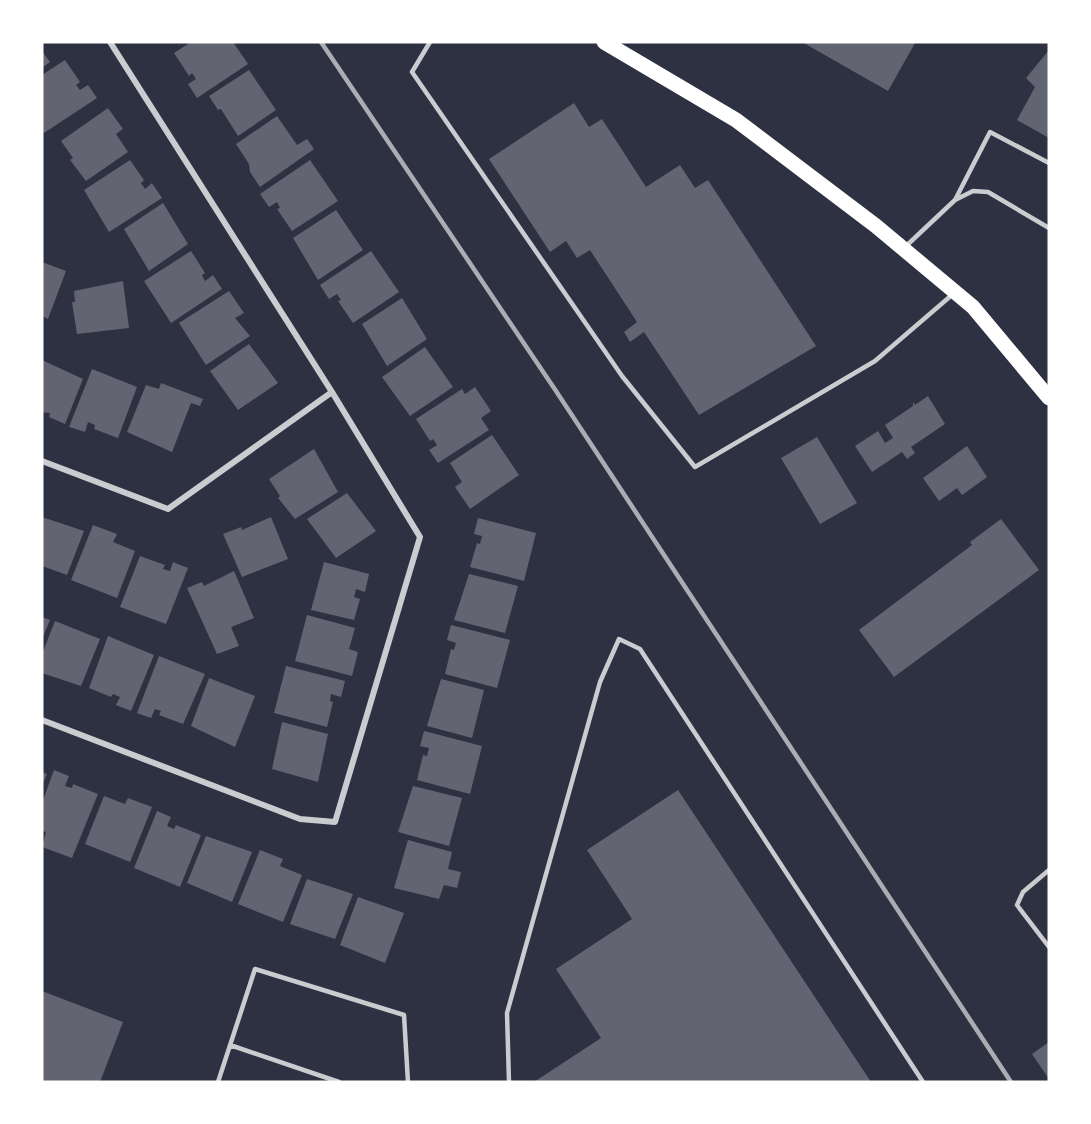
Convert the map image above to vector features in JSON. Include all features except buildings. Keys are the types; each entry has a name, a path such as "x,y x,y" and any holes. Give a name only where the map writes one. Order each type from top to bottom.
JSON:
{"main road":[{"path":"604,42 735,120 903,249 973,307 1049,398"}],"street":[{"path":"42,720 300,819 335,822 420,537 332,392 110,42"},
{"path":"42,461 168,509 332,392"}],"lane":[{"path":"430,42 412,72 622,376 694,467 875,361 955,292"},
{"path":"955,200 990,132 1049,163"},
{"path":"903,249 955,200 973,191 988,192 1049,228"},
{"path":"508,1082 507,1013 600,682 618,639 640,648 923,1082"},
{"path":"1049,870 1023,892 1017,905 1049,947"},
{"path":"218,1082 255,969 404,1015 408,1082"},
{"path":"230,1045 339,1082"}],"railway":[{"path":"321,42 556,391 1011,1082"}]}
